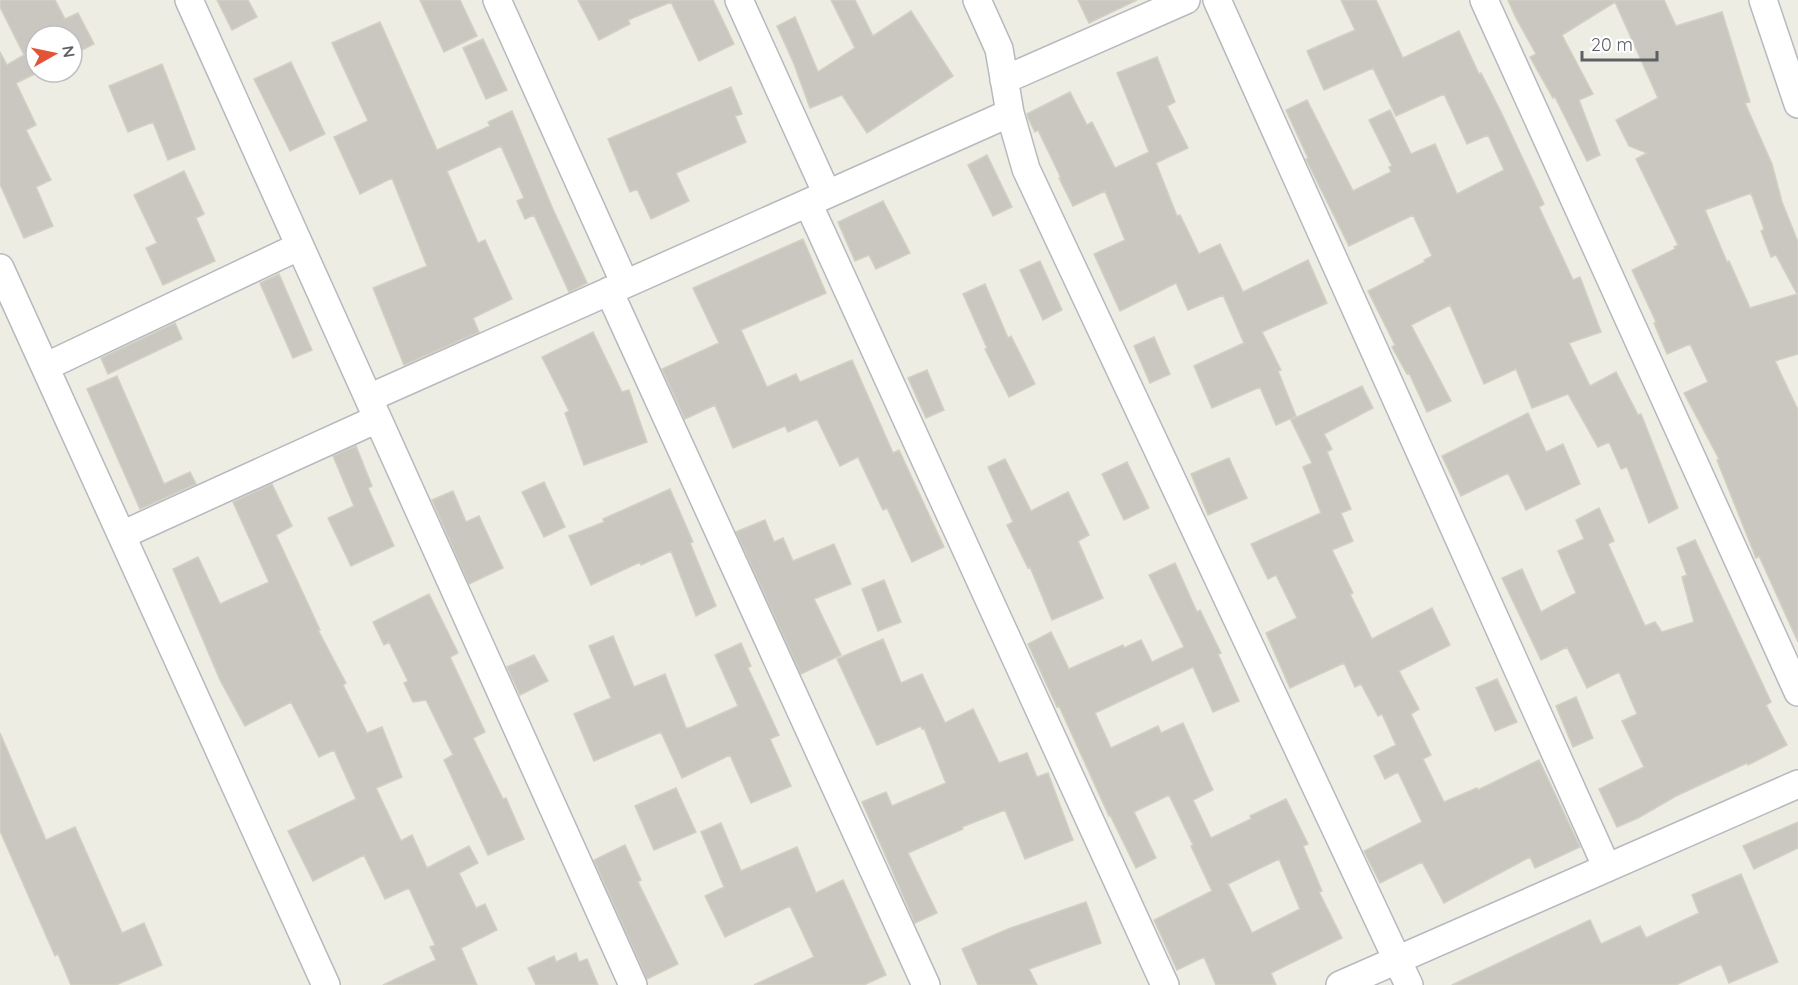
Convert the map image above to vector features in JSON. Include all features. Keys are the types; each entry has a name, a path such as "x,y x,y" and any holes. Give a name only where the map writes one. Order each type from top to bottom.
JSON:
{"street":[{"path":"189,0 633,985"},
{"path":"497,0 617,288 926,985"},
{"path":"740,0 818,199 1165,985"},
{"path":"977,0 999,49 1010,113 1026,169 1409,985"},
{"path":"1004,80 1186,0"},
{"path":"1217,0 1607,868"},
{"path":"1484,0 1798,692"},
{"path":"1762,0 1798,104"},
{"path":"122,535 617,288 1010,113"},
{"path":"45,366 300,246"},
{"path":"0,267 326,985"},
{"path":"1340,985 1798,784"}],"building":[{"path":"0,0 55,0 65,19 78,13 84,24 24,24 24,55 0,7"},
{"path":"217,0 248,0 257,17 232,30"},
{"path":"420,0 460,0 477,36 444,52"},
{"path":"578,0 713,0 734,44 699,61 671,2 628,20 630,24 599,40"},
{"path":"831,0 855,0 873,36 911,11 953,76 867,133 842,95 810,108 777,26 795,17 818,72 855,48"},
{"path":"1078,0 1137,0 1089,23"},
{"path":"1341,0 1376,0 1403,58 1459,31 1479,74 1481,73 1502,114 1544,204 1539,207 1573,280 1580,277 1601,332 1569,343 1590,386 1616,372 1638,415 1641,414 1678,508 1649,523 1627,467 1621,469 1609,442 1598,447 1568,394 1532,408 1516,369 1484,384 1450,305 1411,325 1451,401 1427,412 1409,373 1407,374 1392,347 1395,345 1368,291 1425,262 1424,260 1432,256 1413,215 1349,246 1306,159 1308,158 1286,110 1307,100 1353,191 1391,172 1389,167 1392,166 1369,120 1390,110 1411,154 1435,144 1457,194 1504,170 1488,135 1467,144 1444,94 1396,116 1373,68 1324,90 1307,51 1355,30"},
{"path":"1508,0 1664,0 1676,26 1722,12 1750,102 1745,103 1772,164 1782,202 1798,242 1798,354 1775,361 1798,410 1798,642 1759,556 1756,558 1717,460 1719,459 1684,393 1708,382 1690,344 1667,354 1654,323 1656,322 1632,270 1675,249 1674,247 1678,245 1636,159 1647,153 1629,146 1616,120 1658,98 1615,2 1562,35 1593,94 1579,100 1600,155 1587,161 1555,97 1553,98 1530,57 1536,54","holes":["1751,193 1764,229 1761,231 1771,257 1776,255 1797,294 1750,308 1705,210"]},
{"path":"380,22 437,150 490,126 488,122 512,111 587,283 569,292 534,215 525,219 517,201 524,198 501,146 447,171 478,243 485,240 512,299 473,318 479,332 404,365 373,288 427,266 392,178 360,194 334,137 368,121 332,43"},
{"path":"84,25 94,44 84,49"},
{"path":"483,39 507,90 486,99 463,48"},
{"path":"0,52 7,65 24,55 24,79 16,83 36,125 26,130 51,180 36,187 53,226 24,238 0,184"},
{"path":"1157,57 1175,102 1167,106 1188,148 1156,163 1177,216 1180,215 1199,254 1220,244 1243,292 1308,260 1327,303 1262,332 1281,370 1278,371 1296,416 1276,425 1260,387 1212,408 1194,366 1244,343 1223,295 1188,310 1176,283 1120,311 1094,254 1125,240 1105,191 1073,206 1038,130 1035,132 1028,118 1027,114 1070,92 1087,125 1092,122 1115,168 1149,152 1117,73"},
{"path":"291,62 325,134 290,151 254,79"},
{"path":"162,64 195,149 168,160 153,122 128,132 109,86"},
{"path":"731,87 742,114 735,116 746,142 676,173 689,201 651,219 637,189 630,192 608,139"},
{"path":"987,155 1012,207 993,216 968,165"},
{"path":"184,171 204,214 196,218 215,261 163,285 146,248 157,243 134,195"},
{"path":"883,201 910,253 876,269 869,255 855,261 838,222"},
{"path":"803,239 826,293 741,330 767,387 796,374 800,382 852,360 893,453 899,450 944,547 912,562 887,508 883,510 858,457 840,466 817,419 788,432 785,426 733,448 715,405 685,419 662,369 719,343 693,288"},
{"path":"1040,261 1062,310 1043,320 1020,270"},
{"path":"279,274 312,350 293,358 260,283"},
{"path":"985,284 1008,338 1011,336 1035,384 1009,397 985,349 987,348 963,294"},
{"path":"175,323 182,339 108,374 101,358"},
{"path":"593,332 622,392 629,390 647,442 584,465 565,413 569,411 542,357"},
{"path":"1154,337 1170,374 1150,383 1134,346"},
{"path":"927,370 944,410 926,418 908,378"},
{"path":"117,376 164,484 190,472 196,484 140,509 87,389"},
{"path":"1362,386 1373,408 1324,434 1332,449 1327,452 1351,509 1341,513 1353,541 1332,550 1372,639 1432,608 1450,645 1399,671 1419,709 1411,714 1431,755 1423,759 1444,802 1477,788 1478,790 1539,760 1580,847 1535,868 1530,857 1444,903 1422,862 1380,883 1364,851 1422,822 1398,772 1385,779 1374,756 1396,745 1382,714 1378,716 1361,684 1355,687 1344,663 1290,688 1266,633 1297,618 1276,575 1268,579 1251,544 1321,513 1303,467 1312,463 1291,420"},
{"path":"1528,413 1546,452 1563,444 1580,484 1526,510 1508,473 1461,496 1442,456"},
{"path":"356,446 372,486 368,488 394,546 351,566 328,518 354,506 333,456"},
{"path":"1229,458 1247,498 1208,515 1191,474"},
{"path":"1005,459 1031,511 1068,492 1089,535 1078,541 1103,598 1052,620 1030,567 1028,568 1007,525 1013,522 988,467"},
{"path":"1127,462 1149,508 1124,520 1102,474"},
{"path":"544,482 565,527 544,537 522,492"},
{"path":"272,484 292,526 276,535 320,630 318,630 346,683 343,685 367,733 382,727 402,777 376,788 401,841 412,835 427,868 469,846 478,863 459,873 476,908 485,904 497,930 461,948 477,985 383,985 436,960 430,947 435,945 409,888 385,899 364,855 313,881 288,831 356,799 334,750 319,757 291,702 245,726 220,680 173,569 198,557 220,604 269,582 233,502"},
{"path":"670,489 693,542 690,543 716,606 696,616 671,551 641,565 640,562 591,585 569,536 604,522 603,519"},
{"path":"453,491 466,522 479,516 503,568 469,584 432,500"},
{"path":"1599,508 1614,541 1608,544 1645,626 1655,622 1662,632 1694,622 1682,577 1687,575 1677,548 1695,540 1771,702 1766,705 1787,745 1748,765 1747,763 1676,796 1638,818 1617,827 1599,789 1644,767 1622,721 1637,714 1619,672 1587,688 1567,647 1541,660 1502,578 1522,569 1541,612 1576,593 1558,551 1584,539 1576,520"},
{"path":"765,520 774,542 783,538 793,561 834,544 851,584 814,599 841,655 801,674 736,532"},
{"path":"1175,563 1197,612 1200,610 1221,653 1218,654 1239,701 1213,712 1193,667 1095,713 1111,748 1158,726 1161,733 1183,723 1213,790 1193,800 1211,838 1286,799 1308,844 1303,846 1322,891 1319,892 1342,938 1271,973 1276,985 1216,985 1204,957 1177,970 1154,920 1212,891 1191,846 1193,845 1169,795 1134,812 1156,858 1136,868 1028,644 1051,632 1069,669 1123,645 1124,648 1141,640 1152,662 1184,647 1149,575","holes":["1279,859 1300,909 1252,933 1228,884"]},
{"path":"884,580 901,622 878,631 862,589"},
{"path":"429,594 458,653 450,657 485,732 473,738 503,799 506,798 524,839 488,855 444,760 453,755 426,700 413,702 404,683 408,681 389,642 384,645 373,622"},
{"path":"613,636 634,687 665,674 686,728 738,706 715,655 741,643 751,666 748,668 779,735 770,739 791,786 751,803 730,755 682,778 661,732 594,761 574,714 611,698 589,646"},
{"path":"883,639 901,683 922,674 945,723 973,709 999,763 1027,753 1037,777 1048,773 1073,840 1025,859 1005,810 962,827 963,829 908,853 937,913 915,923 862,802 886,792 892,806 946,783 924,728 922,729 921,726 877,745 837,659"},
{"path":"534,655 548,681 520,695 507,667"},
{"path":"1497,679 1517,722 1495,731 1476,688"},
{"path":"1576,697 1593,738 1573,747 1556,706"},
{"path":"0,733 46,840 75,827 122,933 144,923 162,965 116,985 71,985 58,954 55,956 0,831"},
{"path":"676,788 696,832 654,850 635,806"},
{"path":"1798,822 1798,848 1754,869 1743,846"},
{"path":"721,823 741,871 797,847 816,893 843,880 886,975 864,985 754,985 814,957 790,906 725,937 705,896 724,887 701,832"},
{"path":"625,845 641,880 638,882 678,964 647,979 594,860"},
{"path":"1741,874 1778,962 1729,983 1721,964 1676,985 1452,985 1590,920 1601,944 1640,926 1646,938 1699,913 1692,895"},
{"path":"1086,902 1101,943 1029,969 1037,985 978,985 962,949 1008,929"},
{"path":"576,953 579,962 587,959 598,985 536,985 528,968 554,956 556,962"}]}
